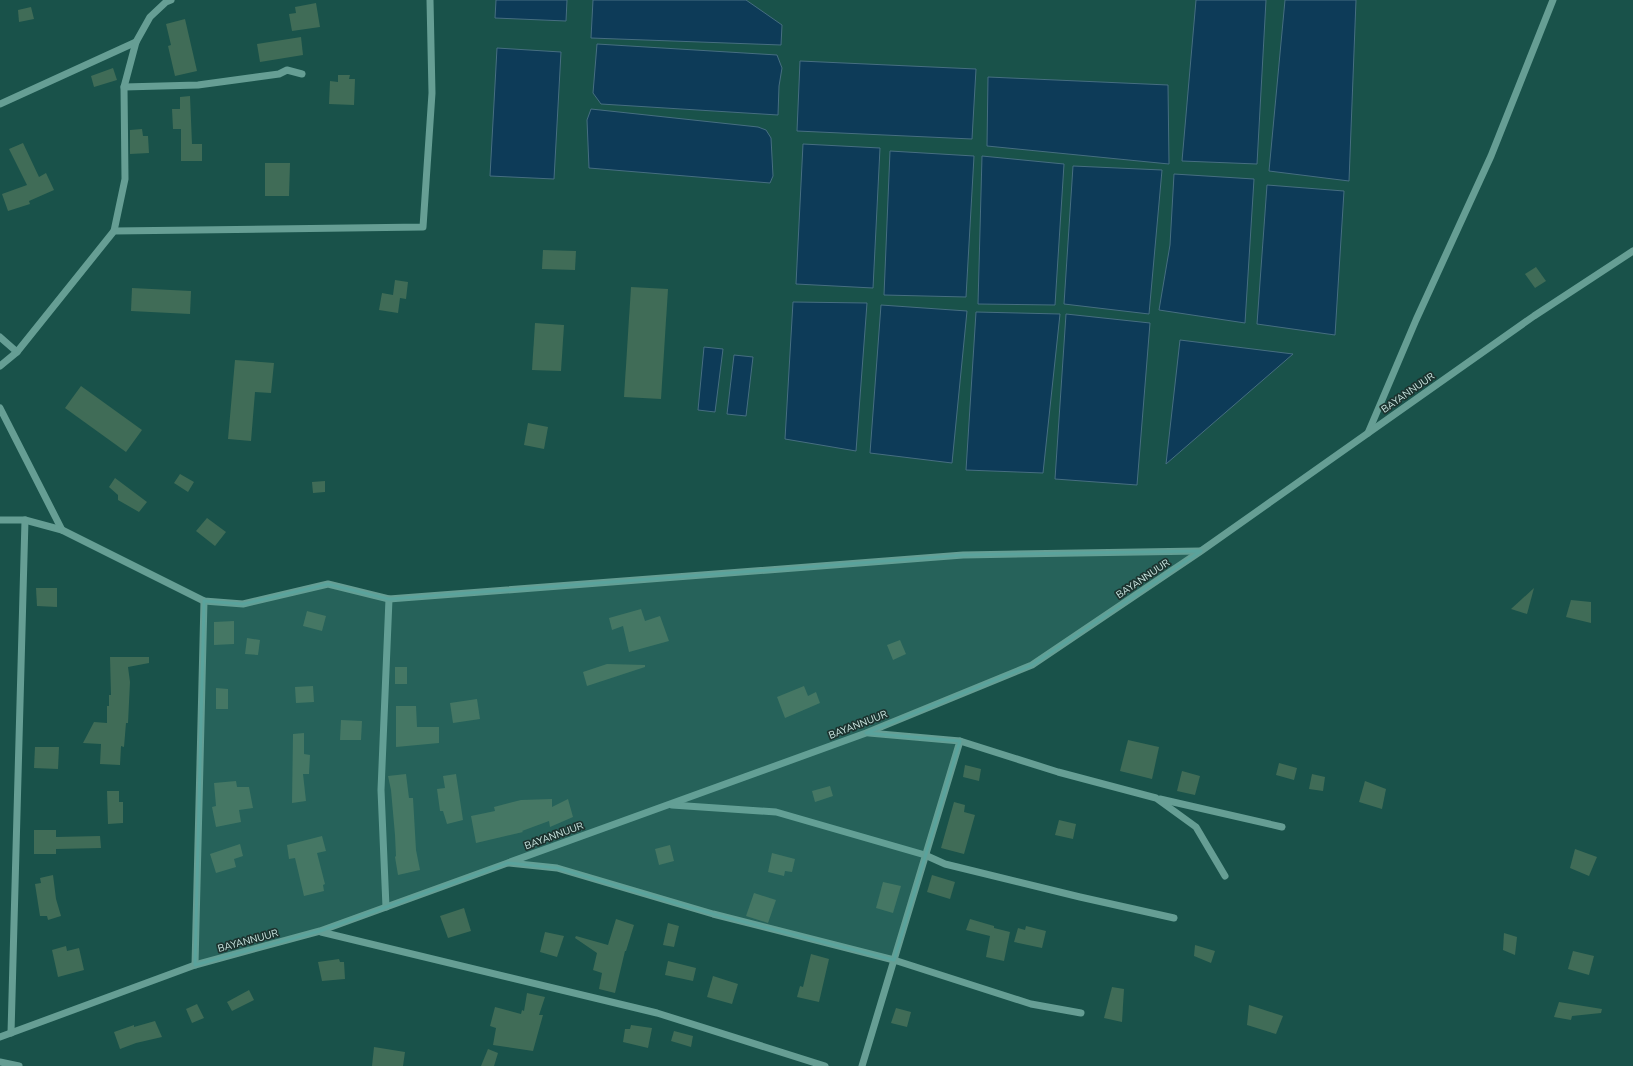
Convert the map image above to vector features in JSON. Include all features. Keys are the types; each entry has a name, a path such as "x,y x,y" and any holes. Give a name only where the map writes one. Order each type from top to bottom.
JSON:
{"street":[{"path":"0,366 16,352 114,231 125,179 124,87 136,42 150,17 166,2 171,0"},
{"path":"114,231 423,227 432,94 430,0"},
{"path":"1368,433 1416,320 1491,156 1553,0"},
{"path":"0,104 136,42"},
{"path":"124,87 198,85 279,74 287,70 302,74"},
{"name":"BAYANNUUR","path":"0,1037 195,965 320,931 866,733 1032,665 1201,551 1534,316 1633,251"},
{"path":"0,337 16,352"},
{"path":"0,408 62,530"},
{"path":"0,520 25,520 62,530 204,601 243,604 328,584 389,599 963,555 1201,551"},
{"path":"11,1033 25,520"},
{"path":"386,907 381,790 389,599"},
{"path":"195,965 204,601"},
{"path":"866,733 960,741 1058,772 1156,798 1282,827"},
{"path":"862,1066 960,741"},
{"path":"1156,798 1196,827 1225,876"},
{"path":"667,805 776,812 925,855 945,864 1174,918"},
{"path":"508,863 557,868 714,914 894,960 1031,1004 1081,1013"},
{"path":"320,931 657,1013 825,1066"},
{"path":"0,1062 19,1066"}],"highlighted area":[{"path":"1201,551 1032,665 866,733 960,741 894,960 713,914 557,868 508,863 320,931 195,965 204,601 243,604 328,584 389,599 963,555"}],"water":[{"path":"496,0 567,0 566,21 495,18"},
{"path":"593,0 746,0 782,25 781,45 591,38"},
{"path":"1196,0 1266,0 1257,164 1182,161"},
{"path":"1285,0 1356,0 1349,181 1269,171"},
{"path":"597,44 777,55 782,68 779,86 778,115 601,104 593,93"},
{"path":"497,48 561,52 554,179 490,176"},
{"path":"800,61 976,69 972,139 797,131"},
{"path":"988,77 1168,85 1169,164 987,146"},
{"path":"591,109 758,127 766,130 771,138 773,176 770,183 589,168 587,120"},
{"path":"803,144 880,148 873,288 796,284"},
{"path":"890,151 974,156 966,297 884,295"},
{"path":"982,156 1064,164 1055,305 978,304"},
{"path":"1073,166 1162,170 1149,314 1064,304"},
{"path":"1174,174 1254,179 1245,323 1159,310 1170,245"},
{"path":"1267,185 1344,191 1335,335 1257,324"},
{"path":"793,302 867,303 856,451 785,439"},
{"path":"881,305 967,311 952,463 870,453"},
{"path":"976,312 1060,314 1043,473 966,470"},
{"path":"1066,314 1150,323 1137,485 1055,479"},
{"path":"1180,340 1293,354 1166,464"},
{"path":"704,347 723,349 715,412 698,410"},
{"path":"734,355 753,357 746,416 727,414"}],"building":[{"path":"316,3 320,27 292,31 289,14 296,13 295,7"},
{"path":"31,7 34,19 19,22 18,10"},
{"path":"185,19 197,71 175,76 168,46 171,45 166,24"},
{"path":"301,37 303,55 260,62 257,44"},
{"path":"113,68 117,80 94,87 91,76"},
{"path":"338,75 350,75 349,79 355,79 354,105 329,104 330,81 338,82"},
{"path":"190,96 192,144 202,144 202,161 181,161 181,129 173,129 172,109 180,109 180,97"},
{"path":"142,129 143,136 148,136 149,153 130,154 130,130"},
{"path":"23,143 39,177 46,173 54,190 29,201 30,204 8,211 2,194 27,185 9,149"},
{"path":"265,163 290,163 289,196 265,196"},
{"path":"543,250 576,251 575,270 542,269"},
{"path":"1536,267 1546,281 1535,288 1525,274"},
{"path":"395,280 408,282 406,299 400,298 398,313 379,310 382,293 393,295"},
{"path":"631,287 668,289 661,399 624,397"},
{"path":"132,288 191,291 190,314 131,311"},
{"path":"535,323 564,325 561,371 532,370"},
{"path":"235,360 274,363 271,393 255,392 251,441 228,439"},
{"path":"81,386 142,430 126,452 65,408"},
{"path":"528,423 548,427 544,449 524,445"},
{"path":"180,474 194,482 188,492 174,483"},
{"path":"115,478 147,502 139,512 118,500 118,495 109,487"},
{"path":"325,481 325,492 313,493 312,482"},
{"path":"207,518 226,532 215,546 196,531"},
{"path":"36,588 57,588 57,607 37,606"},
{"path":"1534,588 1527,614 1511,609"},
{"path":"1571,600 1591,602 1591,623 1566,617"},
{"path":"641,609 645,621 660,616 669,641 629,652 623,626 612,630 609,618"},
{"path":"307,611 326,616 322,631 303,626"},
{"path":"234,621 234,644 214,645 214,622"},
{"path":"247,638 260,640 258,655 245,654"},
{"path":"900,640 906,654 893,660 887,645"},
{"path":"110,657 149,657 149,663 128,667 130,682 128,723 126,723 124,747 121,746 120,765 100,764 101,744 83,743 94,722 107,723 107,706 109,706 109,695 111,695"},
{"path":"607,664 645,665 645,667 587,686 583,672"},
{"path":"395,667 407,667 407,684 395,684"},
{"path":"313,686 314,702 296,703 295,687"},
{"path":"804,686 808,696 816,692 820,703 785,718 777,697"},
{"path":"216,688 228,689 228,709 216,709"},
{"path":"477,699 480,719 453,723 450,703"},
{"path":"396,706 416,706 417,727 439,727 439,743 396,747"},
{"path":"341,720 362,721 361,740 340,740"},
{"path":"304,733 304,754 310,755 309,774 303,774 306,801 292,803 293,734"},
{"path":"1128,740 1159,747 1152,779 1120,771"},
{"path":"35,747 59,747 58,769 34,768"},
{"path":"1279,763 1297,768 1294,780 1276,775"},
{"path":"965,765 981,769 979,781 963,777"},
{"path":"1182,771 1200,776 1195,795 1177,791"},
{"path":"406,774 409,798 413,798 416,850 420,870 398,875 395,857 395,835 391,790 388,776"},
{"path":"456,774 463,820 447,824 443,811 440,811 437,789 445,788 443,776"},
{"path":"1312,774 1325,777 1323,791 1309,789"},
{"path":"236,781 237,787 249,787 253,808 239,810 241,822 216,827 212,807 216,806 214,783"},
{"path":"1365,781 1386,789 1382,809 1359,802"},
{"path":"830,786 833,796 815,802 812,791"},
{"path":"107,791 119,791 119,802 123,802 123,823 108,824"},
{"path":"552,799 552,807 568,799 573,817 550,827 549,821 522,831 523,832 476,843 471,816 495,811 494,807 521,800"},
{"path":"954,802 965,805 964,812 975,815 964,854 941,848"},
{"path":"1059,820 1076,824 1073,839 1055,835"},
{"path":"34,830 56,830 56,837 100,836 101,848 56,849 56,854 34,854"},
{"path":"322,836 326,851 317,853 325,884 323,885 324,891 304,896 295,858 289,859 287,845"},
{"path":"240,844 243,856 234,859 236,867 216,873 210,854"},
{"path":"670,845 674,861 659,865 655,849"},
{"path":"1575,849 1597,857 1589,876 1570,868"},
{"path":"772,853 795,859 792,872 785,871 784,876 768,872"},
{"path":"53,875 56,899 61,916 48,920 47,916 40,916 35,884 41,883 40,878"},
{"path":"932,875 955,882 950,899 927,892"},
{"path":"883,882 901,886 893,913 876,908"},
{"path":"754,893 776,900 768,923 746,916"},
{"path":"464,908 471,931 448,938 440,916"},
{"path":"616,919 634,925 625,951 615,993 599,989 602,973 593,970 597,953 575,938 576,936 608,945"},
{"path":"970,919 1010,932 1004,961 986,957 990,936 966,930"},
{"path":"668,923 679,926 674,947 663,945"},
{"path":"1026,926 1046,931 1042,948 1014,942 1018,928 1025,930"},
{"path":"545,932 564,936 557,957 540,952"},
{"path":"1504,933 1517,937 1515,955 1503,950"},
{"path":"1195,945 1215,951 1211,963 1194,956"},
{"path":"66,946 67,951 79,948 84,970 58,977 52,950"},
{"path":"1573,951 1594,956 1589,975 1568,969"},
{"path":"811,954 829,959 819,1002 797,997 800,986 803,987"},
{"path":"339,959 340,962 344,962 345,979 322,981 318,962"},
{"path":"668,961 696,968 693,981 665,975"},
{"path":"713,976 738,984 732,1004 707,997"},
{"path":"1112,987 1124,989 1122,1022 1104,1018"},
{"path":"249,990 254,1000 232,1011 227,1002"},
{"path":"527,993 545,997 539,1015 543,1015 533,1051 493,1045 496,1028 490,1026 495,1007 521,1014 522,1010 524,1011"},
{"path":"1559,1002 1602,1009 1601,1013 1572,1016 1571,1020 1554,1017"},
{"path":"197,1004 204,1018 192,1023 186,1009"},
{"path":"1249,1005 1283,1016 1276,1034 1247,1025"},
{"path":"896,1008 911,1012 907,1027 891,1023"},
{"path":"155,1021 162,1037 136,1043 120,1049 114,1032 134,1025 134,1027"},
{"path":"631,1025 652,1028 648,1048 623,1042 625,1029 630,1029"},
{"path":"674,1031 693,1036 691,1047 671,1041"},
{"path":"374,1047 405,1052 403,1066 372,1066"},
{"path":"488,1049 498,1053 494,1066 481,1066"}]}
